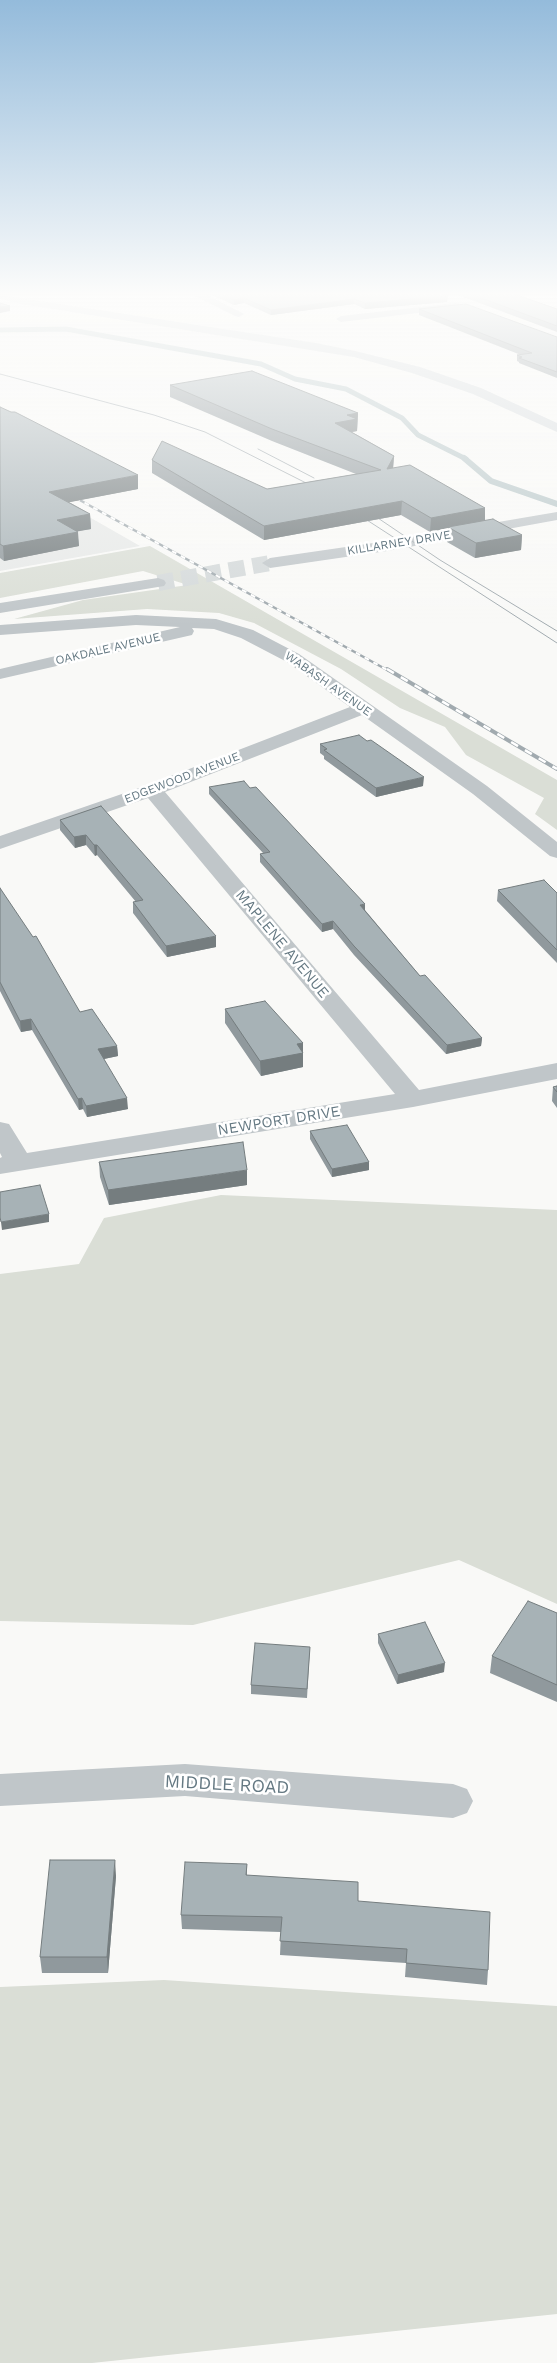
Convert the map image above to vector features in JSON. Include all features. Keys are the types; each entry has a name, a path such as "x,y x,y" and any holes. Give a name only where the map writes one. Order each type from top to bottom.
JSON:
{"main road":[{"path":"489,405 557,439"},
{"path":"511,405 557,428"}],"street":[{"name":"KILLARNEY DRIVE","path":"270,563 387,546 557,516"},
{"path":"0,608 158,583"},
{"name":"WABASH AVENUE","path":"0,630 136,620 216,624 246,634 293,658 480,790 557,852"},
{"name":"OAKDALE AVENUE","path":"0,674 216,624"},
{"name":"EDGEWOOD AVENUE","path":"0,842 152,790 362,708"},
{"name":"MAPLENE AVENUE","path":"152,790 413,1099"},
{"name":"NEWPORT DRIVE","path":"9,1165 413,1099 557,1071"},
{"path":"0,1130 9,1165"},
{"name":"MIDDLE ROAD","path":"0,1790 185,1780 453,1801"}],"shaded area":[{"path":"0,466 140,546 0,571"},
{"path":"150,546 557,780 557,830 535,814 544,798 466,755 445,727 400,708 341,669 254,623 219,613 147,609 14,619 83,600 188,585 143,571 0,598 0,573"},
{"path":"221,1195 557,1210 557,1604 459,1560 193,1625 0,1621 0,1274 79,1264 104,1218"},
{"path":"164,1980 557,2006 557,2314 92,2363 0,2363 0,1987"}],"building":[{"path":"217,405 338,405 358,413 347,415 357,419 335,423 394,456 387,469 410,465 485,508 431,518 402,501 264,526 152,460 162,441 267,489 381,470 272,429"},
{"path":"0,407 15,412 138,475 49,492 90,514 57,520 78,532 3,546 0,544"},
{"path":"493,519 522,535 476,543 448,527"},
{"path":"359,735 367,741 371,740 424,777 376,788 324,750 327,749 320,744"},
{"path":"244,781 250,788 256,787 365,904 360,905 420,976 425,975 482,1038 447,1045 333,921 322,924 260,854 270,852 209,787"},
{"path":"101,806 216,936 166,946 133,902 143,900 97,845 94,845 86,835 74,837 60,820"},
{"path":"544,880 557,893 557,950 498,890"},
{"path":"0,888 33,937 36,936 80,1012 92,1009 117,1046 98,1049 127,1098 86,1106 82,1098 78,1099 31,1019 20,1021 0,982"},
{"path":"265,1001 303,1043 297,1044 303,1053 260,1061 225,1009"},
{"path":"347,1125 369,1162 332,1169 310,1131"},
{"path":"243,1142 247,1170 108,1190 99,1162"},
{"path":"40,1185 49,1214 1,1222 0,1192"},
{"path":"528,1601 557,1613 557,1685 492,1656"},
{"path":"425,1622 445,1663 398,1675 378,1634"},
{"path":"255,1643 310,1647 307,1689 251,1685"},
{"path":"50,1860 115,1860 107,1957 40,1957"},
{"path":"185,1862 247,1864 246,1875 358,1882 358,1901 490,1912 488,1970 406,1963 407,1949 280,1941 282,1917 181,1915"}],"waterway":[{"path":"377,405 402,418 418,435 464,458"},
{"path":"464,458 491,481 557,504"}],"tunnel":[{"path":"158,583 270,563"}],"tram line":[{"path":"117,405 205,432 318,489"},
{"path":"258,449 314,478"},
{"path":"369,512 440,560 557,631"},
{"path":"356,513 557,643"}],"railway":[{"path":"67,493 389,671"},
{"path":"387,669 557,769"}]}
